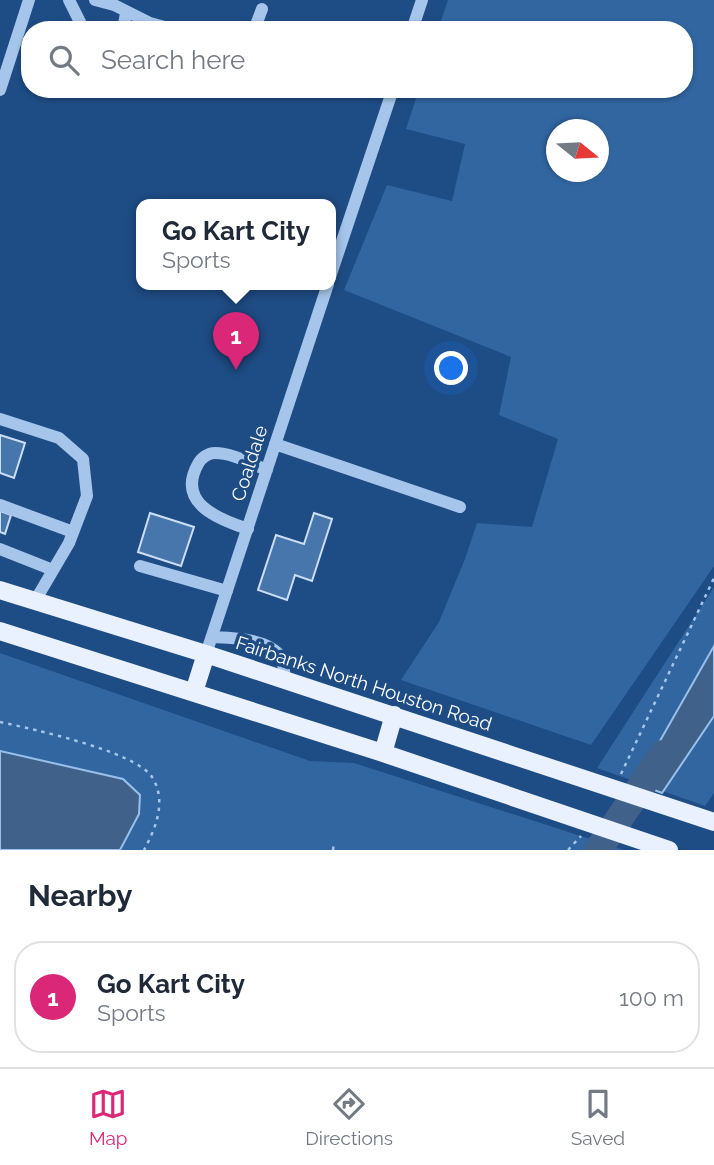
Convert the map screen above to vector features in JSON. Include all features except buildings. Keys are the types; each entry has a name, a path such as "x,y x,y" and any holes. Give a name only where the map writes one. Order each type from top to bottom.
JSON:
{"main road":[{"name":"Fairbanks North Houston Road","path":"0,590 209,646 285,680 705,819"},
{"path":"0,631 383,753 669,850"},
{"path":"194,692 209,646"},
{"path":"383,753 394,715"}],"street":[{"path":"22,21 29,0"},
{"path":"69,0 80,21"},
{"path":"95,0 114,5 145,21"},
{"path":"415,21 422,0"},
{"path":"257,21 262,9"},
{"path":"125,21 126,13"},
{"path":"0,90 21,25"},
{"path":"336,262 390,98"},
{"name":"Coaldale","path":"209,646 326,290"},
{"path":"0,419 59,438 83,459 87,496 73,532 36,601"},
{"path":"275,444 460,507"},
{"path":"248,528 222,520 196,501 191,487 192,474 200,460 211,453 228,454 267,470"},
{"path":"0,505 73,532"},
{"path":"0,549 53,570"},
{"path":"140,566 227,591"},
{"path":"209,646 246,639 270,648 283,661 285,680"}],"path":[{"path":"621,775 714,578"},
{"path":"0,722 73,739 147,771 155,784 159,809 144,850"},
{"path":"568,850 584,833"},
{"path":"333,850 334,843"}],"shaded area":[{"path":"448,0 714,0 714,566 591,745 401,680 439,622 477,523 532,527 558,439 499,415 511,357 344,290 387,185 452,201 465,144 406,129 416,98 693,98 693,21 441,21"},
{"path":"714,587 714,793 705,806 597,768"},
{"path":"714,646 714,716 662,793 636,783"},
{"path":"0,653 310,761 354,763 624,850 0,850"},
{"path":"0,751 123,779 140,795 139,814 120,850 0,850"}],"waterway":[{"path":"598,850 663,754"}],"place":[{"name":"Go Kart City","path":"236,370"}]}
